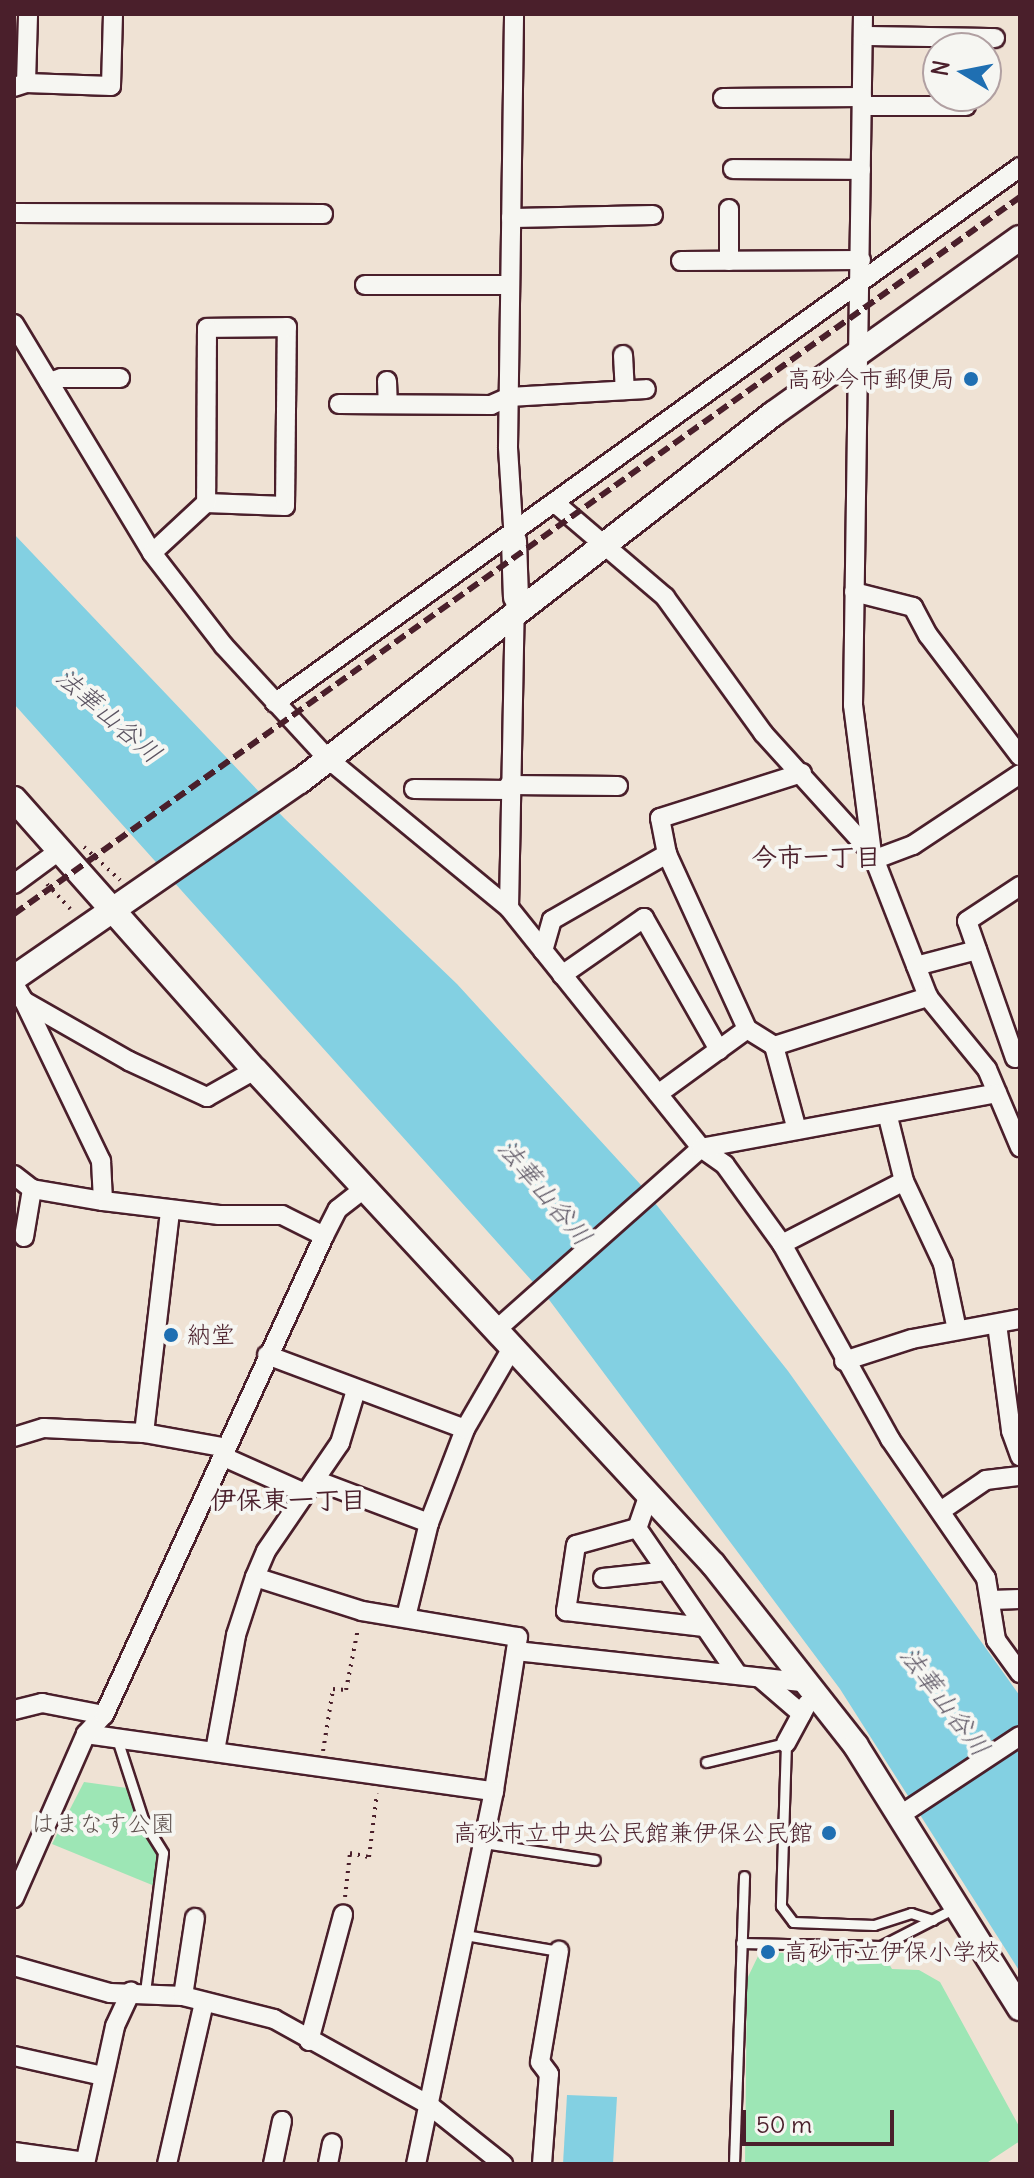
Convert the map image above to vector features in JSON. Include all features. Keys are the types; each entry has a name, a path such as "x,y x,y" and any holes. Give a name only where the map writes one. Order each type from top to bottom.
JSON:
{"street":[{"path":"28,14 20,85 111,86 113,14"},
{"path":"509,908 514,608 509,397 514,14"},
{"path":"863,14 853,705 873,856 928,997 987,1069 1020,1147"},
{"path":"863,36 922,37"},
{"path":"723,98 922,104"},
{"path":"275,703 514,536 555,503 1020,167"},
{"path":"733,169 861,170"},
{"path":"729,209 729,261"},
{"path":"14,213 323,214"},
{"path":"511,218 653,215"},
{"path":"14,978 300,781 514,608 1020,238"},
{"path":"681,261 861,260"},
{"path":"365,285 510,285"},
{"path":"14,324 152,553 275,703 327,758 509,908 701,1148 725,1165 782,1244 844,1361 890,1439 942,1510 986,1578 991,1600 988,1612 996,1640 1020,1673"},
{"path":"152,553 206,503 285,506 287,327 207,328 206,503"},
{"path":"623,355 625,390"},
{"path":"49,382 61,378 120,378"},
{"path":"387,381 388,404"},
{"path":"339,404 491,405 509,397 646,389"},
{"path":"555,503 606,541 665,597 763,733 802,773 873,856"},
{"path":"854,592 913,607 928,635 1020,756"},
{"path":"797,1130 774,1046 747,1029 667,854 660,818 802,773"},
{"path":"873,856 913,845 1020,774"},
{"path":"414,789 618,786"},
{"path":"14,799 255,1070 713,1564 806,1697 902,1814 1020,2008"},
{"path":"14,884 59,851"},
{"path":"543,951 552,920 667,854"},
{"path":"987,1069 1017,1056 967,921 1020,886"},
{"path":"562,975 644,918 719,1050"},
{"path":"916,966 977,950"},
{"path":"14,984 101,1161 103,1201"},
{"path":"774,1046 928,997"},
{"path":"24,1001 129,1061 207,1097 255,1070"},
{"path":"658,1094 747,1029"},
{"path":"406,1617 429,1523 504,1339 701,1148 888,1117 997,1093"},
{"path":"888,1117 904,1181 943,1264 957,1330"},
{"path":"14,1175 32,1189 103,1201 170,1210 282,1215 324,1236"},
{"path":"782,1244 904,1181"},
{"path":"14,1898 86,1734 104,1715 324,1236 338,1209 365,1188"},
{"path":"24,1237 32,1189"},
{"path":"144,1433 170,1210"},
{"path":"844,1361 957,1330 1020,1319"},
{"path":"997,1324 1013,1367 1011,1431 1020,1456"},
{"path":"267,1355 465,1429"},
{"path":"215,1751 236,1635 255,1577 340,1443 356,1390"},
{"path":"14,1437 44,1428 144,1433 225,1452 310,1487 429,1523"},
{"path":"942,1510 986,1480 1020,1476"},
{"path":"637,1528 649,1494"},
{"path":"637,1528 738,1675"},
{"path":"637,1528 576,1545 566,1611 704,1627"},
{"path":"603,1578 667,1571"},
{"path":"255,1577 362,1611 518,1637 494,1791 416,2164"},
{"path":"991,1600 1020,1599"},
{"path":"516,1651 760,1678 806,1697"},
{"path":"760,1678 806,1697"},
{"path":"786,1743 806,1697"},
{"path":"14,1710 42,1703 104,1715"},
{"path":"86,1734 494,1791"},
{"path":"902,1814 1020,1736"},
{"path":"309,2041 343,1915"},
{"path":"183,1996 195,1918"},
{"path":"542,2164 549,2074 540,2062 559,1951"},
{"path":"14,1966 110,1993 138,1991 183,1996 274,2019 429,2105 503,2164"},
{"path":"14,2152 85,2163 115,2026 138,1991"},
{"path":"167,2164 204,2002"},
{"path":"14,2056 103,2076"},
{"path":"273,2164 282,2121"},
{"path":"328,2164 332,2143"}],"lane":[{"path":"117,1739 144,1822 163,1853 138,1991"},
{"path":"706,1762 786,1743 781,1906 793,1922 874,1925 911,1913 933,1920"},
{"path":"483,1843 595,1860"},
{"path":"734,2164 744,1876"},
{"path":"741,1943 881,1946 958,1907"},
{"path":"465,1935 559,1951"}],"path":[{"path":"34,888 44,881 70,909"},
{"path":"321,1767 333,1689 346,1690 362,1611"},
{"path":"343,1915 350,1853 369,1857 380,1775"}],"green space":[{"name":"はまなす公園","path":"84,1782 127,1788 160,1856 157,1887 52,1844"},
{"path":"760,1952 885,1957 892,1969 919,1970 940,1982 1020,2128 1020,2141 985,2164 745,2164 747,1979"}],"water":[{"name":"法華山谷川","path":"14,534 284,818 457,984 640,1184 788,1371 1020,1696 1020,1972 840,1689 550,1301 14,704"},
{"path":"567,2095 617,2097 613,2164 563,2164"}],"railway":[{"path":"14,914 1020,197"}],"place":[{"name":"高砂今市郵便局","path":"971,379"},
{"name":"納堂","path":"171,1335"},
{"name":"高砂市立中央公民館兼伊保公民館","path":"829,1833"},
{"name":"高砂市立伊保小学校","path":"768,1952"}],"district":[{"name":"今市一丁目","path":"816,857"},
{"name":"伊保東一丁目","path":"288,1500"}]}
